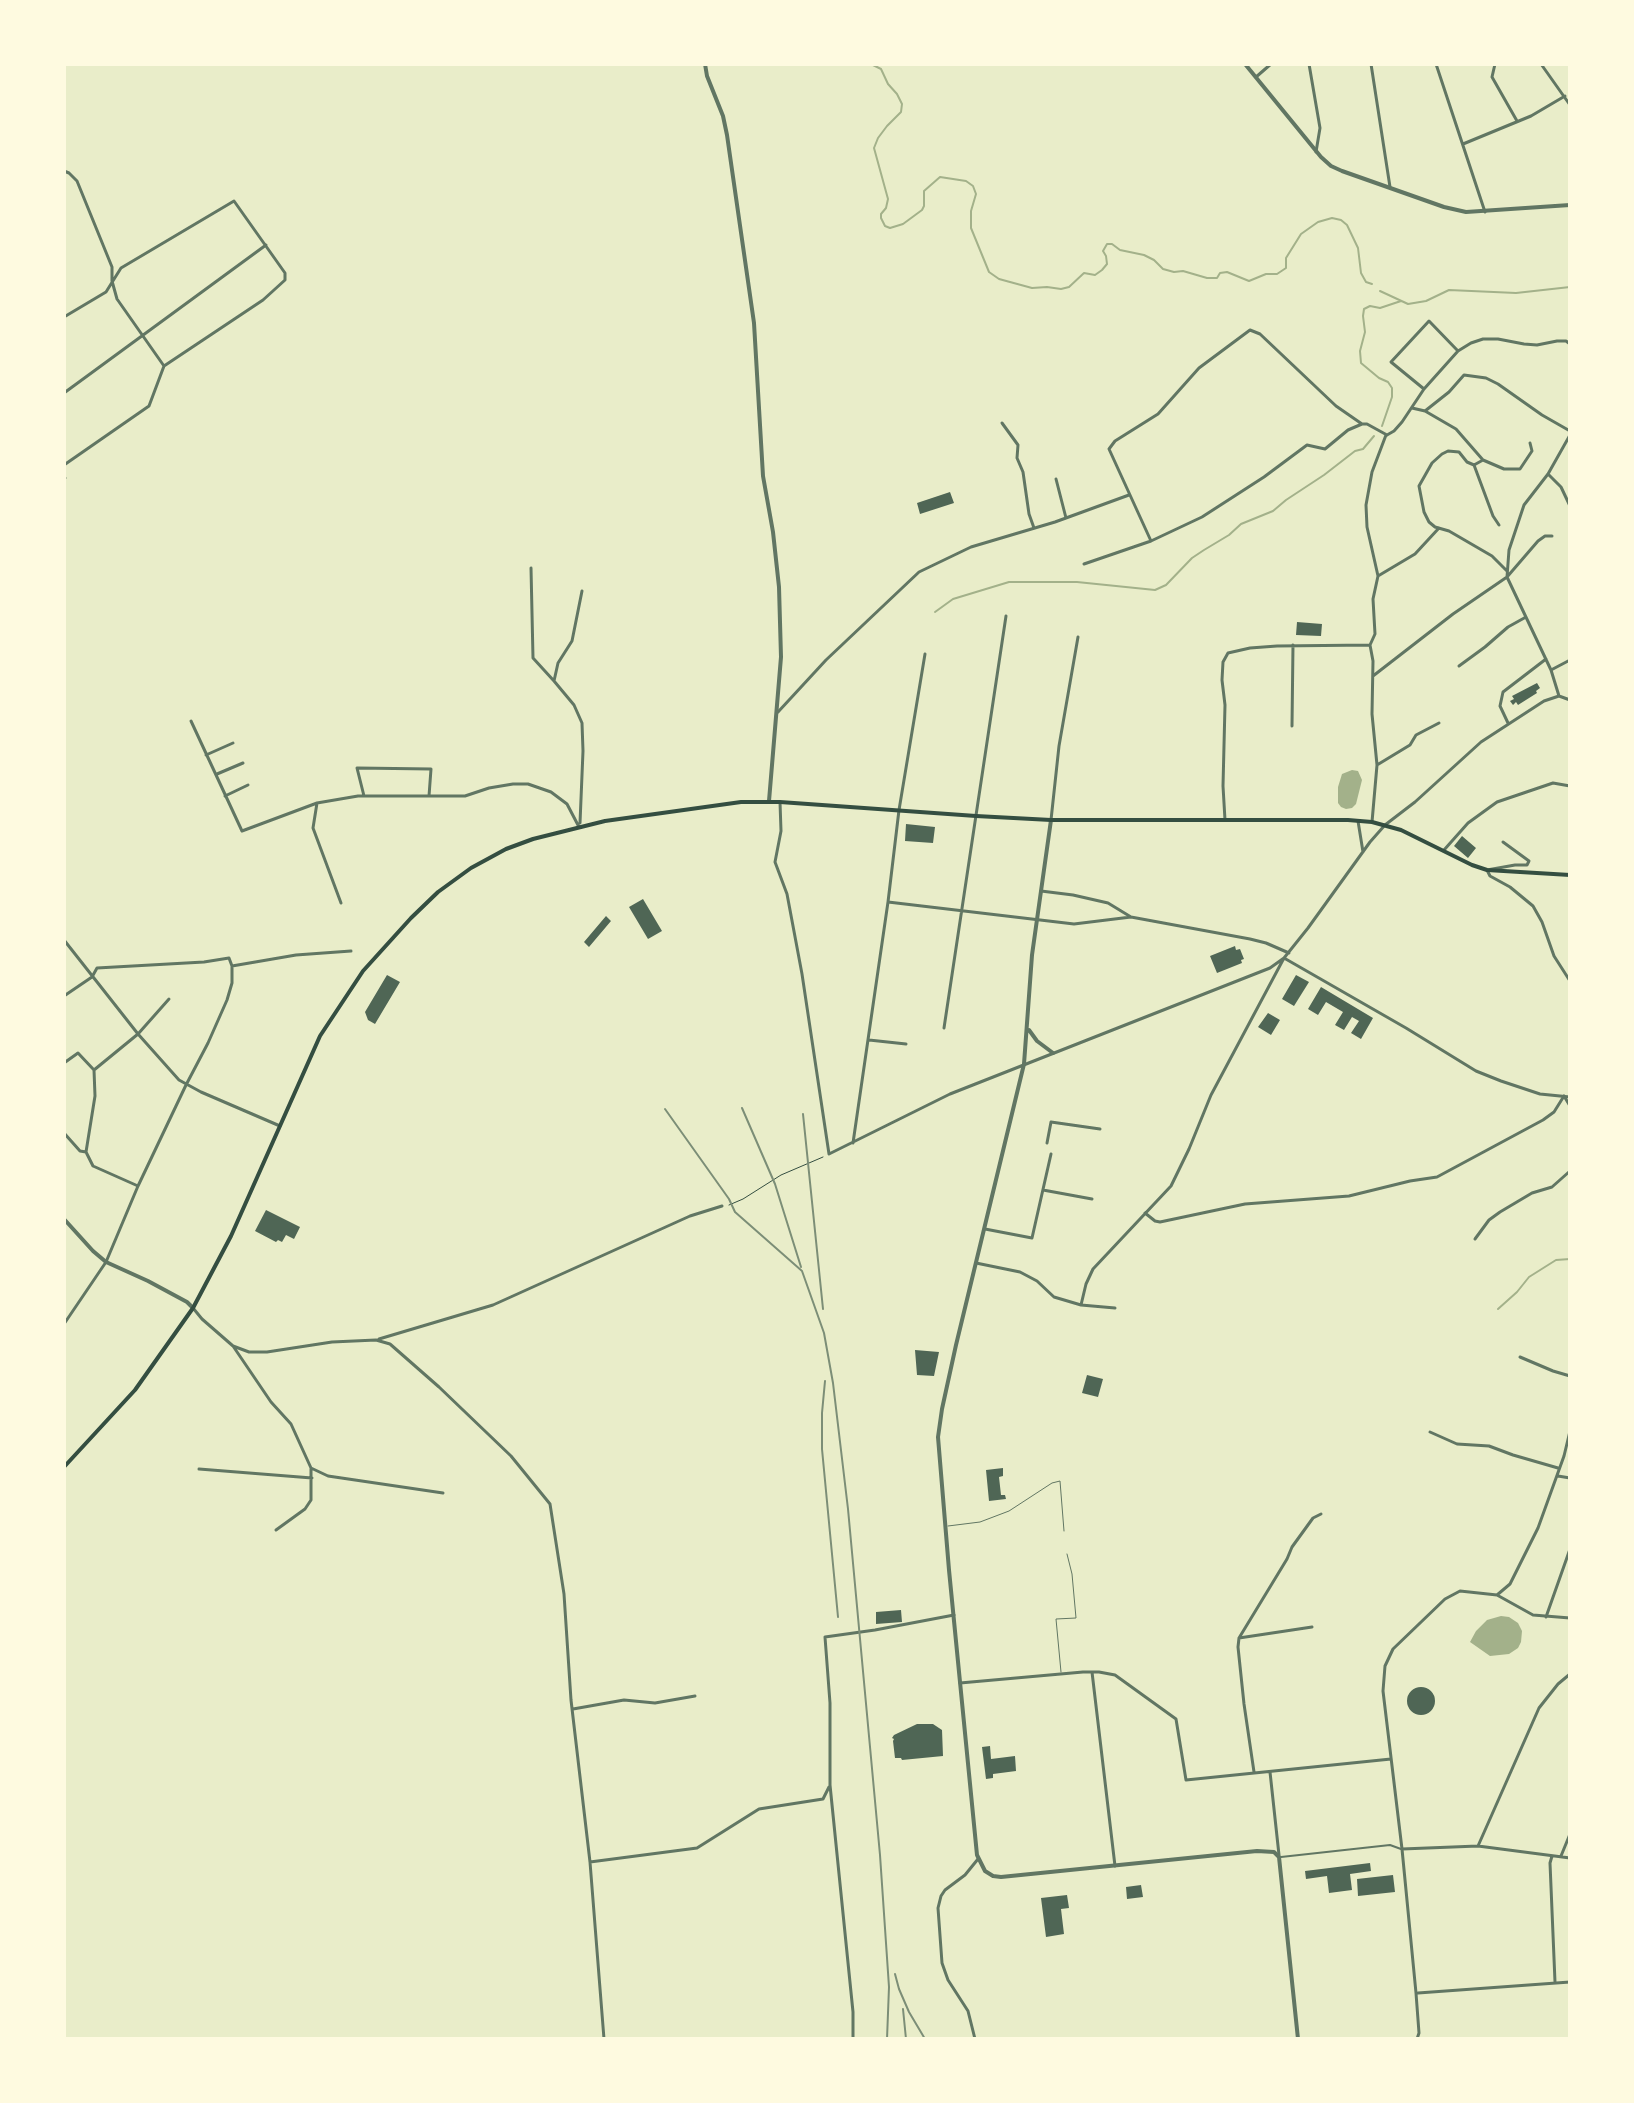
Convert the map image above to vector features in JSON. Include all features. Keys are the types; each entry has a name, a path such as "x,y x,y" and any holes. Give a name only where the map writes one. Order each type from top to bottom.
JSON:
{"main road":[{"path":"64,1467 135,1390 193,1308 231,1236 320,1036 363,971 438,892 506,849 579,827 741,802 769,801 1051,820 1372,822 1409,833 1487,870 1570,875"}],"street":[{"path":"705,64 727,135 754,323 763,476 780,599 781,657 769,801"},
{"path":"1245,64 1316,152 1331,166 1466,212 1570,205"},
{"path":"1256,77 1271,64"},
{"path":"1309,64 1320,128 1316,152"},
{"path":"1371,64 1390,187"},
{"path":"1436,64 1485,212"},
{"path":"1495,64 1492,77 1517,122"},
{"path":"1541,64 1570,105"},
{"path":"1463,144 1517,122 1565,96"},
{"path":"64,171 77,181 112,267 117,299 164,366"},
{"path":"64,317 106,292 121,268 234,201 285,273 285,280 263,300 164,366 149,406 64,465"},
{"path":"64,393 266,245"},
{"path":"1424,389 1391,362 1429,321 1458,351"},
{"path":"1151,541 1109,449 1115,441 1158,414 1199,368 1250,330 1256,331 1336,406 1362,424"},
{"path":"1372,822 1377,765 1370,645 1375,634 1373,599 1378,576 1367,527 1366,505 1372,472 1387,435 1402,422 1424,389 1458,351 1471,343 1498,339 1537,345 1566,341 1570,344"},
{"path":"1425,411 1464,375 1486,378 1570,433 1548,474 1524,505 1513,533 1507,571 1507,577 1551,670 1559,696"},
{"path":"1412,408 1425,411 1456,429 1483,460 1504,469 1520,469 1532,451 1530,443"},
{"path":"1002,423 1018,445 1017,458 1023,472 1034,528"},
{"path":"1084,564 1151,541 1202,517 1307,445 1325,449 1348,430 1362,424 1387,435"},
{"path":"1499,525 1474,465 1459,452 1448,451 1432,463 1419,486 1429,522 1492,556 1507,571"},
{"path":"1474,465 1483,460"},
{"path":"1548,474 1561,487 1570,506"},
{"path":"1056,479 1066,518"},
{"path":"775,715 826,660 919,572 971,547 1129,495"},
{"path":"1378,576 1415,554 1439,528"},
{"path":"1373,676 1507,577 1538,541 1552,536"},
{"path":"531,568 533,658 574,705 582,723 579,827"},
{"path":"554,681 558,663 572,641 582,591"},
{"path":"944,1028 1006,616"},
{"path":"1459,666 1508,627 1526,617"},
{"path":"1078,637 1059,746 1032,955 1024,1064 938,1437 978,1859 985,1871 1001,1877 1269,1850 1279,1857"},
{"path":"1292,726 1293,645"},
{"path":"1225,820 1225,705 1222,680 1225,657 1231,651 1250,648 1370,645"},
{"path":"853,1143 899,810 925,654"},
{"path":"1508,723 1500,706 1503,692 1546,659"},
{"path":"1551,670 1570,660"},
{"path":"780,802 781,831 775,862 787,894 802,974 829,1154 950,1094 1270,968 1289,953 1385,825 1481,742 1508,723 1551,697 1570,700"},
{"path":"191,721 242,831 317,803 364,796 465,796 513,784 528,784 560,798 573,812 579,827"},
{"path":"1377,765 1410,745 1416,735 1439,723"},
{"path":"206,755 233,743"},
{"path":"216,775 243,763"},
{"path":"364,796 357,768 431,769 429,796"},
{"path":"1443,851 1468,823 1497,802 1553,783 1570,786"},
{"path":"225,796 248,785"},
{"path":"317,803 313,828 341,903"},
{"path":"1358,821 1363,852"},
{"path":"1503,842 1529,861 1527,865 1487,870 1494,880 1510,887 1533,906 1554,956 1570,981"},
{"path":"1041,891 1108,903 1131,917"},
{"path":"888,902 1074,924 1131,917 1250,939 1289,953"},
{"path":"64,940 138,1034 179,1080 280,1126"},
{"path":"232,966 296,955 351,951"},
{"path":"64,996 92,977 97,968 229,958 232,966 232,983 227,1000 138,1186 106,1262 64,1324"},
{"path":"1284,958 1476,1071 1540,1094 1567,1096"},
{"path":"1081,1305 1093,1269 1171,1186 1211,1095 1284,958"},
{"path":"94,1070 138,1034 169,999"},
{"path":"1028,1028 1037,1041 1053,1053"},
{"path":"869,1040 906,1044"},
{"path":"64,1063 78,1053 94,1070 95,1096 86,1152 93,1166 138,1186"},
{"path":"1567,1096 1570,1106"},
{"path":"1145,1213 1160,1222 1245,1204 1349,1196 1437,1177 1543,1120 1567,1096"},
{"path":"1047,1143 1051,1122 1100,1129"},
{"path":"65,1135 80,1151 86,1152"},
{"path":"985,1229 1032,1238 1051,1154"},
{"path":"1475,1239 1500,1212 1532,1193 1557,1184 1570,1171"},
{"path":"1043,1190 1092,1199"},
{"path":"233,1346 249,1352 267,1352 332,1342 376,1340 493,1305 690,1216 722,1206"},
{"path":"64,1219 106,1262 187,1302 233,1346 271,1402 291,1424 311,1468 311,1500 305,1509 276,1530"},
{"path":"976,1263 1020,1272 1037,1281 1054,1297 1081,1305 1115,1308"},
{"path":"376,1340 390,1344 439,1387 511,1456 550,1504 564,1594 604,2039"},
{"path":"1520,1357 1570,1376"},
{"path":"1497,1595 1510,1584 1538,1528 1570,1431"},
{"path":"1430,1432 1457,1444 1489,1446 1558,1468"},
{"path":"311,1468 328,1476 443,1493"},
{"path":"199,1469 312,1478"},
{"path":"1556,1475 1570,1478"},
{"path":"1254,1772 1239,1638 1292,1547 1313,1518 1321,1514"},
{"path":"1546,1617 1570,1549"},
{"path":"1417,2039 1416,1993 1402,1849 1383,1691 1387,1659 1393,1649 1445,1599 1460,1591 1497,1595 1533,1615 1570,1618"},
{"path":"853,2039 853,2012 830,1785 830,1703 825,1637 954,1615"},
{"path":"1239,1638 1312,1627"},
{"path":"1092,1672 1115,1866"},
{"path":"960,1683 1061,1673 1115,1675 1174,1717 1179,1729 1186,1780 1391,1759"},
{"path":"1478,1846 1539,1708 1569,1675"},
{"path":"572,1709 624,1700 655,1703 695,1696"},
{"path":"1270,1772 1298,2039"},
{"path":"590,1862 697,1848 759,1809 823,1799 830,1785"},
{"path":"1561,1856 1570,1834"},
{"path":"1279,1857 1390,1845 1402,1849 1478,1846 1570,1858"},
{"path":"1552,1856 1552,1983"},
{"path":"975,2039 968,2011 952,1987 942,1963 938,1908 945,1890 965,1875 978,1859"},
{"path":"1416,1993 1570,1982"}],"lane":[{"path":"946,1526 980,1522 1009,1511 1060,1481 1064,1531"},
{"path":"1061,1673 1056,1619 1076,1618 1067,1554"}],"path":[{"path":"722,1206 735,1204 781,1175 829,1154"}],"shaded area":[{"path":"1358,771 1362,780 1356,804 1346,809 1338,803 1338,787 1342,774"},
{"path":"1501,1616 1518,1623 1522,1631 1521,1642 1509,1654 1490,1656 1470,1642 1487,1620"}],"building":[{"path":"950,492 954,503 920,514 917,503"},
{"path":"1297,622 1322,624 1321,636 1296,635"},
{"path":"1537,683 1540,688 1537,693 1513,705 1510,701 1514,699 1512,696"},
{"path":"906,824 935,827 933,843 905,841"},
{"path":"1462,836 1476,848 1468,858 1454,846"},
{"path":"643,899 662,931 648,939 629,907"},
{"path":"606,916 611,921 589,947 584,942"},
{"path":"1235,946 1236,950 1240,949 1244,959 1242,963 1217,973 1210,956"},
{"path":"387,975 400,982 375,1024 368,1020 365,1012"},
{"path":"1296,975 1309,982 1294,1006 1282,999"},
{"path":"1321,987 1373,1018 1361,1039 1351,1033 1359,1021 1352,1017 1344,1030 1335,1025 1343,1012 1326,1002 1318,1015 1308,1009"},
{"path":"1268,1013 1280,1020 1271,1035 1258,1027"},
{"path":"266,1210 300,1227 294,1239 286,1235 282,1242 276,1242 255,1231"},
{"path":"915,1350 939,1352 934,1376 917,1375"},
{"path":"1087,1375 1103,1379 1098,1397 1082,1393"},
{"path":"1003,1468 1003,1476 999,1477 1001,1495 1005,1495 1006,1499 989,1501 986,1470"},
{"path":"901,1610 902,1622 876,1624 876,1612"},
{"path":"1421,1687 1431,1691 1435,1701 1431,1711 1421,1715 1411,1711 1407,1701 1411,1691"},
{"path":"917,1724 933,1724 942,1730 943,1756 895,1758 892,1738"},
{"path":"990,1746 991,1759 1015,1756 1016,1771 993,1774 993,1778 986,1779 982,1747"},
{"path":"1370,1863 1371,1871 1350,1874 1352,1890 1329,1893 1327,1876 1306,1879 1305,1871"},
{"path":"1393,1875 1395,1892 1358,1896 1357,1879"},
{"path":"1141,1885 1143,1897 1127,1899 1126,1887"},
{"path":"1067,1895 1069,1908 1061,1909 1064,1934 1046,1937 1041,1898"}],"waterway":[{"path":"871,64 881,69 902,104 901,112 887,126 874,148 888,199 881,214 885,226 890,228 903,224 922,210 924,191 940,177 966,181 973,186 976,194 971,211 971,228 989,272 999,279 1032,288 1069,287 1084,273 1095,275 1102,270 1107,264 1103,251 1107,244 1112,244 1120,250 1144,255 1163,269 1174,272 1183,271 1207,278 1217,278 1220,273 1227,272 1249,281 1266,274 1277,274 1286,268 1286,258 1301,234 1318,222 1332,218 1347,225 1358,248 1361,273 1366,282 1372,284"},
{"path":"1380,291 1408,304 1426,301 1449,290 1516,293 1570,287"},
{"path":"1382,426 1392,388 1361,363 1364,309 1370,306 1380,308 1401,301"},
{"path":"935,612 953,599 1009,582 1077,582 1155,590 1166,585 1192,558 1241,524 1273,511 1355,451 1363,449 1374,436"},
{"path":"1498,1309 1529,1277 1556,1260 1570,1259"}],"railway":[{"path":"742,1108 775,1184 801,1267"},
{"path":"665,1109 735,1212 802,1271 824,1333 848,1509 880,1855 889,1987 887,2039"},
{"path":"803,1114 823,1309"},
{"path":"825,1381 822,1449 838,1617"},
{"path":"895,1974 909,2012 925,2039"},
{"path":"903,2009 906,2039"}]}
